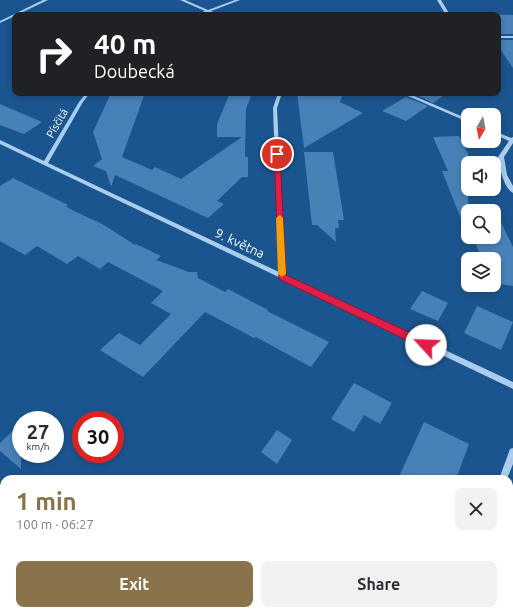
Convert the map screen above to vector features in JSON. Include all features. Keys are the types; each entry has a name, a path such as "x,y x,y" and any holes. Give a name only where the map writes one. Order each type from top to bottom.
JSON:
{"street":[{"path":"21,12 46,0"},
{"path":"182,0 211,12"},
{"path":"203,12 238,0"},
{"path":"439,0 446,12"},
{"path":"0,22 12,16"},
{"path":"501,37 513,37"},
{"name":"Písčitá","path":"46,164 86,96"},
{"path":"279,96 275,108 282,276"},
{"path":"409,96 461,118"},
{"path":"501,135 513,140 502,157 504,175 513,191"},
{"name":"9. května","path":"0,142 513,386"},
{"path":"504,475 513,452"}],"building":[{"path":"501,15 513,15 513,34 501,34"},
{"path":"501,40 513,40 513,68 501,50"},
{"path":"110,96 144,96 122,157 152,170 155,167 181,179 242,137 217,137 217,124 229,96 251,96 246,109 245,157 248,157 248,177 242,177 217,201 224,204 208,218 115,175 111,187 106,171 93,166 102,159 93,132"},
{"path":"297,96 342,96 340,102 363,113 304,148"},
{"path":"419,96 443,96 433,103"},
{"path":"406,97 428,106 406,121 382,111"},
{"path":"0,104 42,122 24,134 0,125"},
{"path":"459,136 461,140 461,148 465,148 468,154 468,156 461,156 461,196 468,196 468,204 461,204 461,219 442,171 448,171 433,137"},
{"path":"304,152 333,152 344,220 338,220 339,228 335,228 336,242 317,225 312,225"},
{"path":"13,178 68,205 66,207 104,225 135,245 136,244 161,256 156,260 189,272 197,272 198,278 225,292 228,289 268,310 267,311 329,342 311,367 256,337 254,338 205,312 143,377 100,350 119,333 140,345 171,314 151,303 163,291 108,262 100,269 78,256 67,264 37,246 25,255 0,241 0,186"},
{"path":"501,222 513,247 513,286 501,284 501,252 479,252 476,244 501,244"},
{"path":"422,291 448,303 438,321 410,309"},
{"path":"477,306 513,322 501,350 464,333"},
{"path":"354,383 392,403 380,424 364,415 354,432 331,419"},
{"path":"424,422 469,444 457,475 400,475"},
{"path":"277,430 292,440 277,464 261,452"},
{"path":"12,432 12,461 0,451 0,443"},
{"path":"14,463 21,463 21,469"}],"slow traffic":[{"path":"280,218 282,274"}],"route":[{"path":"277,154 282,276 426,345"}]}
